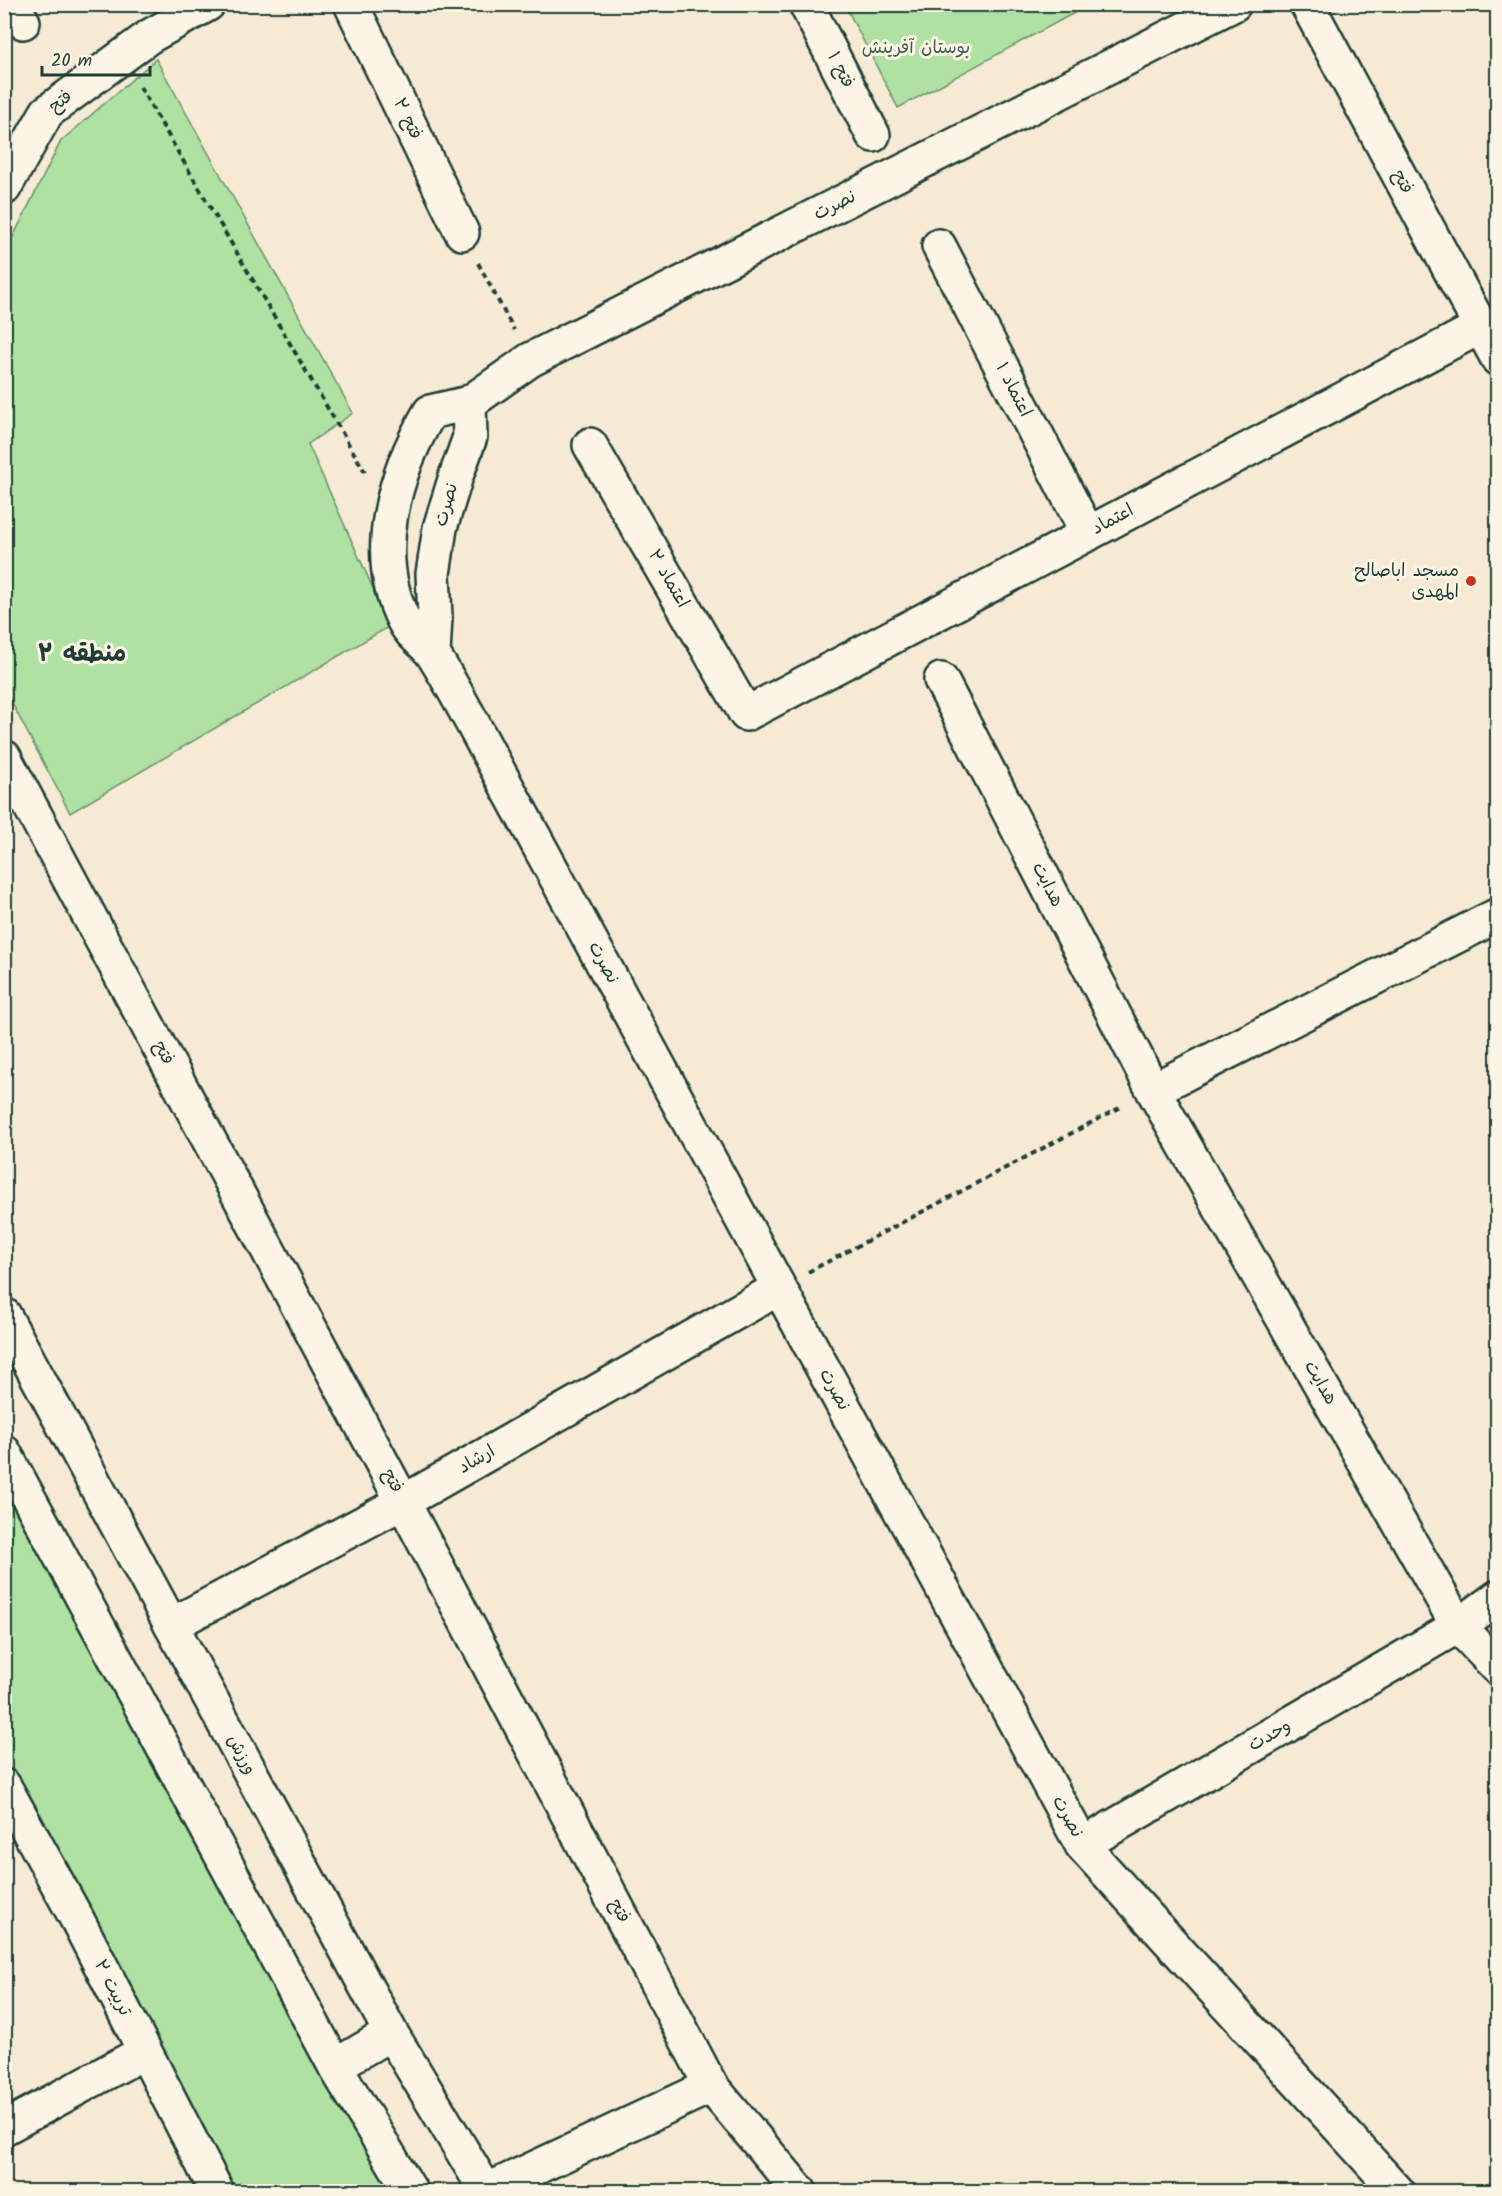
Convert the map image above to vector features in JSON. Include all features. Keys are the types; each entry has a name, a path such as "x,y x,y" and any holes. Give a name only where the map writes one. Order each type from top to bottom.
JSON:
{"street":[{"name":"فتح","path":"4,188 46,112 150,36 208,4"},
{"name":"فتح ۲","path":"351,4 462,233"},
{"name":"فتح ۱","path":"806,4 873,135"},
{"name":"نصرت","path":"1234,4 530,360 469,402 470,437 440,528 433,574 435,617 433,654 507,786 1082,1845 1398,2192"},
{"name":"فتح","path":"1307,4 1497,359"},
{"name":"اعتماد ۱","path":"939,246 1088,534"},
{"name":"اعتماد","path":"746,714 1480,327"},
{"path":"433,654 404,623 389,583 387,537 398,480 413,441 430,412 469,402"},
{"name":"اعتماد ۲","path":"590,445 746,714"},
{"name":"هدایت","path":"941,680 1153,1090 1458,1626 1497,1668"},
{"name":"فتح","path":"4,757 403,1502 711,2086 800,2192"},
{"path":"1153,1090 1497,915"},
{"name":"ارشاد","path":"171,1624 403,1502 779,1288"},
{"name":"ورزش","path":"4,1314 391,2033 487,2191"},
{"path":"4,1452 334,2066 411,2192"},
{"path":"1458,1626 1497,1597"},
{"name":"وحدت","path":"1082,1845 1458,1626"},
{"name":"تربیت ۲","path":"4,1786 78,1921 218,2192"},
{"path":"334,2066 391,2033"},
{"path":"4,2128 144,2052"},
{"path":"487,2191 711,2086"}],"path":[{"path":"122,57 391,516"},
{"path":"462,233 530,360"},
{"path":"779,1288 1153,1090"}],"green space":[{"name":"بوستان آفرینش","path":"845,5 1089,5 898,108"},
{"path":"156,59 353,413 308,444 390,626 70,813 5,690 5,253 61,141"},
{"path":"4,1452 392,2191 218,2191 5,1780"}],"place":[{"name":"مسجد اباصالح المهدی","path":"1471,581"}],"district":[{"name":"منطقه ۲","path":"82,654"}]}
